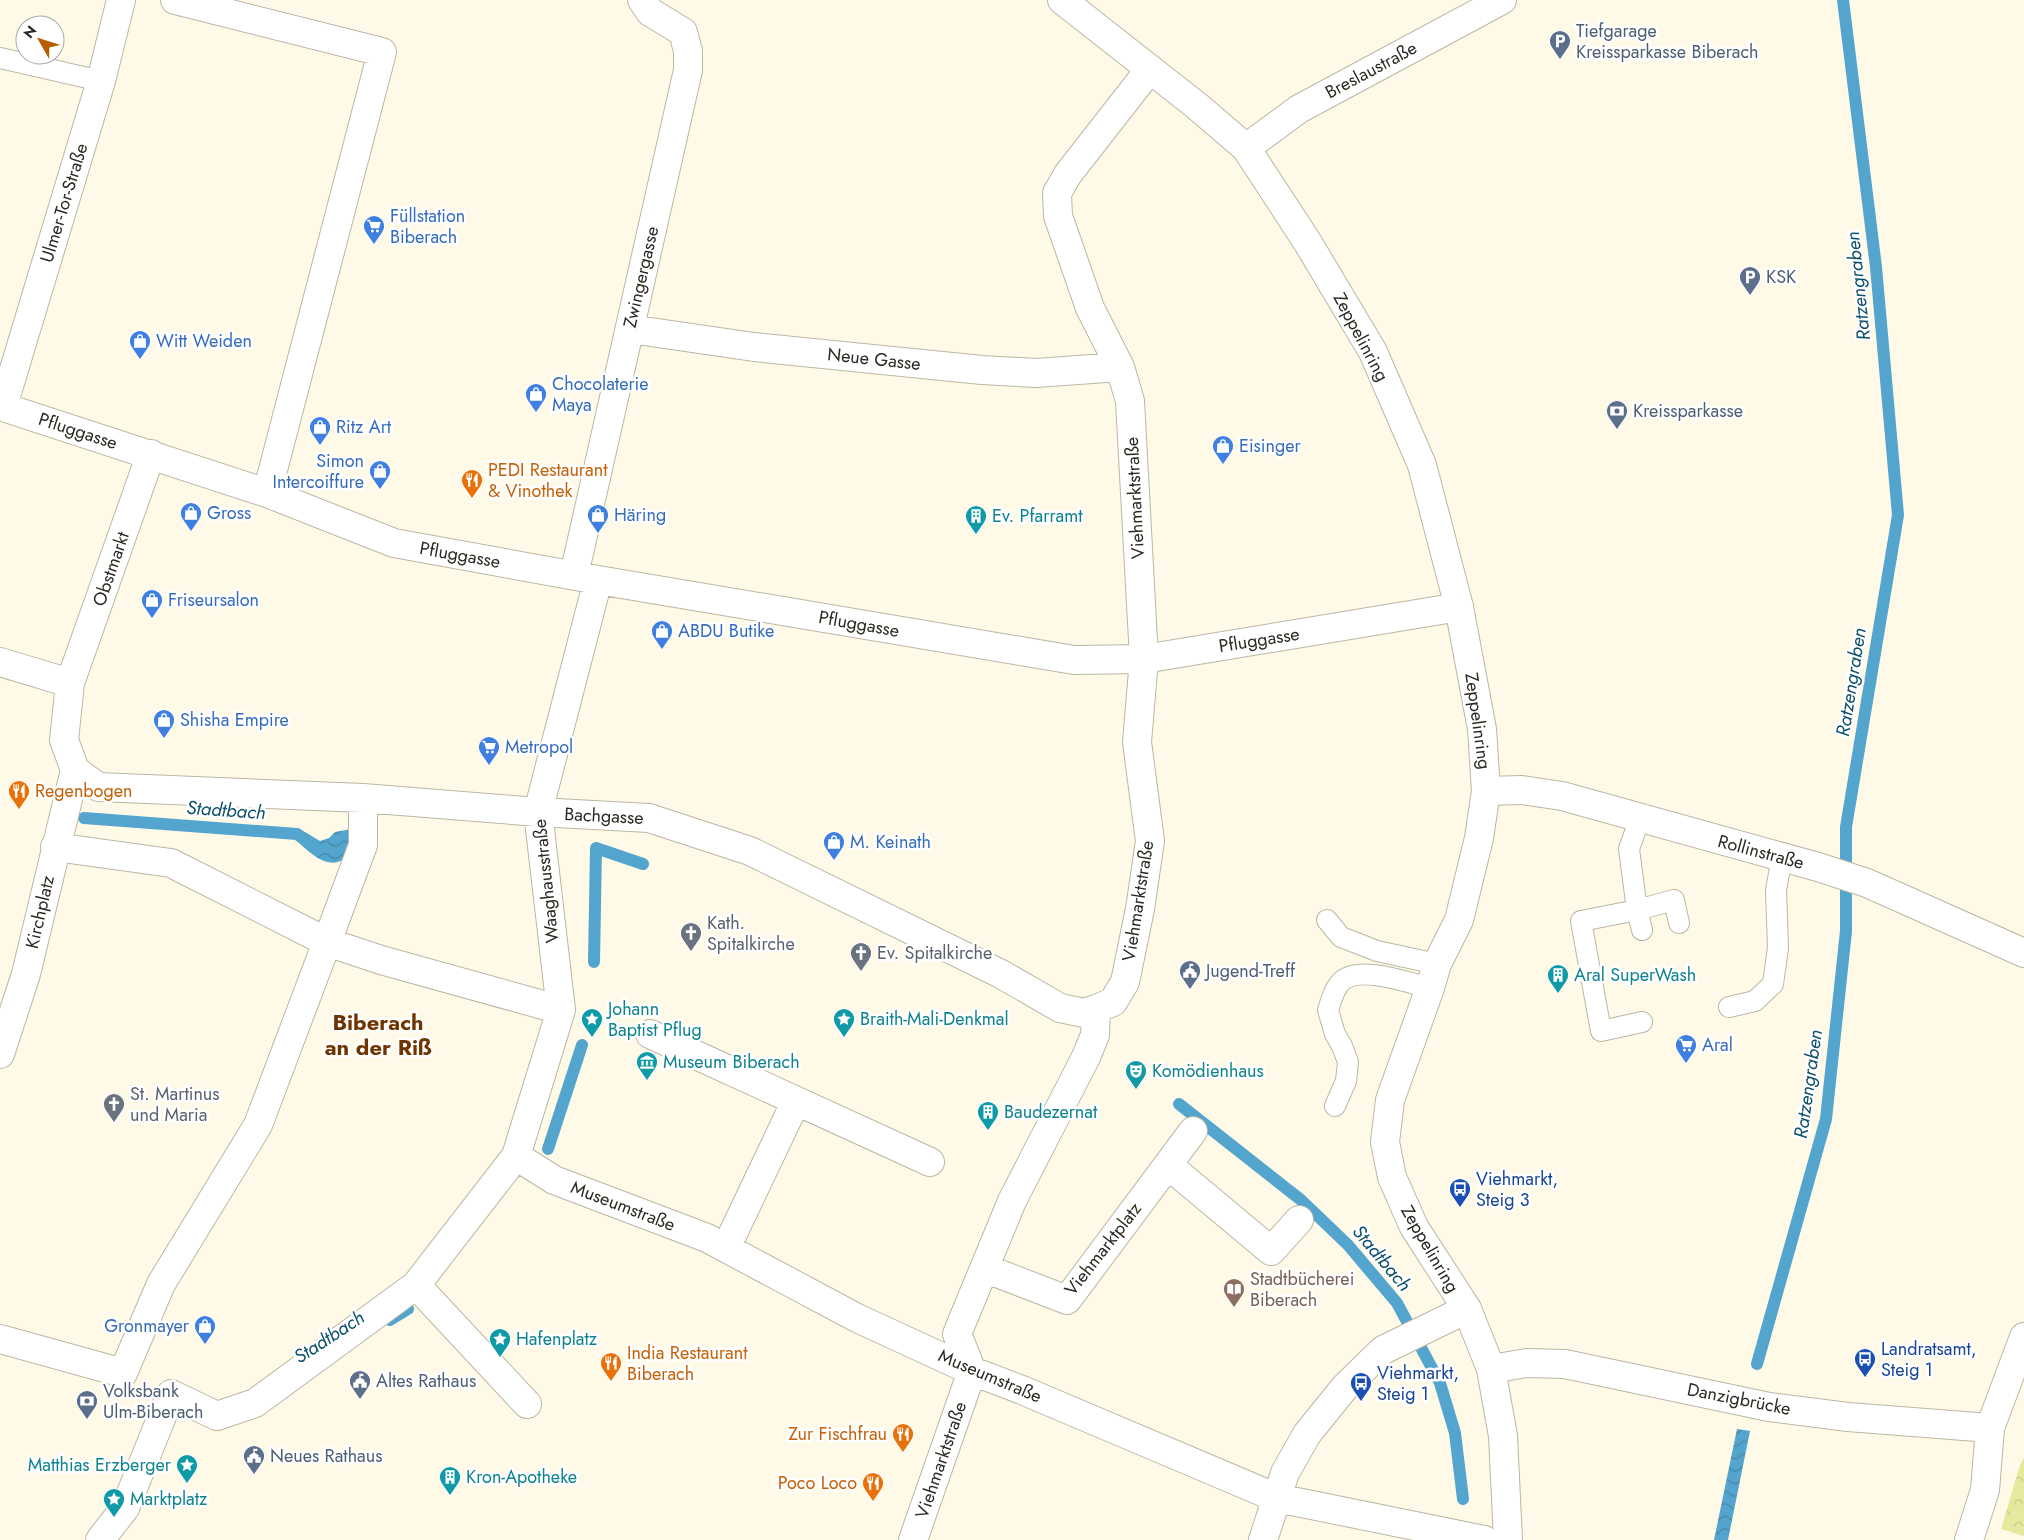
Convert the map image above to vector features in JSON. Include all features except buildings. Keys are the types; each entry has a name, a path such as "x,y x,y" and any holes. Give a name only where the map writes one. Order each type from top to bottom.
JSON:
{"street":[{"name":"Ulmer-Tor-Straße","path":"2,406 101,81 121,0"},
{"path":"175,0 382,52 267,493"},
{"name":"Zwingergasse","path":"586,577 630,329 688,70 688,51 683,32 650,12 642,0"},
{"name":"Zeppelinring","path":"1062,0 1246,148 1308,243 1373,352 1422,465 1459,607 1482,729 1486,791 1479,838 1459,920 1433,976 1390,1100 1385,1142 1392,1177 1414,1227 1467,1309 1491,1369 1503,1436 1508,1540"},
{"name":"Breslaustraße","path":"1246,148 1299,109 1502,0"},
{"name":"Viehmarktstraße","path":"1096,1009 1113,1002 1125,982 1140,909 1150,841 1136,742 1144,658 1130,401 1120,367 1090,308 1058,216 1057,193 1068,174 1150,69"},
{"name":"Neue Gasse","path":"630,329 754,347 982,370 1036,373 1120,367"},
{"name":"Pfluggasse","path":"2,406 267,493 394,543 1074,660 1144,658 1459,607"},
{"name":"Obstmarkt","path":"75,770 64,740 70,683 151,454"},
{"name":"Waaghausstraße","path":"100,1540 125,1508 171,1394 217,1416 255,1403 416,1285 516,1156 561,1010 538,812 586,577"},
{"path":"0,662 70,683"},
{"name":"Bachgasse","path":"75,770 98,787 363,798 538,812 649,818 750,851 1001,974 1060,1008 1084,1013 1096,1009"},
{"name":"Kirchplatz","path":"0,1054 26,974 75,770"},
{"name":"Rollinstraße","path":"1486,791 1522,790 1562,796 1818,867 1867,883 2024,953"},
{"path":"0,1339 123,1374 161,1284 258,1125 363,845 363,798"},
{"path":"55,847 171,863 327,942 381,960 561,1010"},
{"path":"972,1371 957,1334 1012,1201 1086,1057 1095,1035 1096,1009"},
{"path":"650,1034 930,1162"},
{"path":"726,1248 796,1100"},
{"name":"Viehmarktplatz","path":"984,1268 1067,1300 1193,1131"},
{"name":"Museumstraße","path":"516,1156 554,1180 707,1238 857,1318 972,1371 1022,1390 1277,1498 1484,1540"},
{"path":"1168,1165 1271,1251 1299,1220"},
{"path":"416,1285 527,1404"},
{"path":"1263,1540 1285,1473 1306,1434 1345,1387 1383,1350 1467,1309"},
{"path":"1970,1540 1986,1490 1990,1428 2016,1354 2024,1337"},
{"name":"Danzigbrücke","path":"1491,1369 1527,1363 1565,1364 1770,1407 1848,1417 1990,1428"},
{"name":"Viehmarktstraße","path":"913,1540 972,1371"}],"lane":[{"path":"0,58 101,81"},
{"path":"1640,818 1629,849 1637,910 1642,930"},
{"path":"1729,1006 1755,1002 1773,984 1778,948 1776,890 1782,858"},
{"path":"1642,1022 1600,1031 1580,921 1637,910 1674,900 1680,923"},
{"path":"1326,920 1341,937 1378,951 1433,976"},
{"path":"1335,1106 1346,1081 1348,1062 1342,1046 1334,1034 1328,1010 1341,981 1354,975 1366,973 1433,976"}],"green space":[{"path":"2024,1458 2024,1536 2001,1529 2020,1465"}],"water":[{"path":"357,828 351,851 342,860 336,862 321,860 296,840 305,832 320,841 329,838 335,832"},
{"path":"1737,1429 1750,1431 1728,1540 1714,1540"}],"waterway":[{"name":"Ratzengraben","path":"1757,1364 1826,1119 1846,931 1846,827 1898,515 1876,267 1843,0"},
{"name":"Stadtbach","path":"84,818 297,834 314,846"},
{"name":"Stadtbach","path":"594,962 596,848 643,864"},
{"name":"Stadtbach","path":"548,1149 582,1045"},
{"name":"Stadtbach","path":"1179,1104 1301,1200 1348,1245 1397,1303 1440,1383 1455,1433 1463,1499"},
{"name":"Stadtbach","path":"390,1320 408,1309"}],"place":[{"name":"Tiefgarage Kreissparkasse Biberach","path":"1560,60"},
{"name":"Füllstation Biberach","path":"374,245"},
{"name":"KSK","path":"1750,296"},
{"name":"Witt Weiden","path":"140,360"},
{"name":"Chocolaterie Maya","path":"536,413"},
{"name":"Kreissparkasse","path":"1617,430"},
{"name":"Ritz Art","path":"320,446"},
{"name":"Eisinger","path":"1223,465"},
{"name":"Simon Intercoiffure","path":"380,490"},
{"name":"PEDI Restaurant & Vinothek","path":"472,499"},
{"name":"Gross","path":"191,532"},
{"name":"Häring","path":"598,534"},
{"name":"Ev. Pfarramt","path":"976,535"},
{"name":"Friseursalon","path":"152,619"},
{"name":"ABDU Butike","path":"662,650"},
{"name":"Shisha Empire","path":"164,739"},
{"name":"Metropol","path":"489,766"},
{"name":"Regenbogen","path":"19,810"},
{"name":"M. Keinath","path":"834,861"},
{"name":"Kath. Spitalkirche","path":"691,952"},
{"name":"Ev. Spitalkirche","path":"861,972"},
{"name":"Jugend-Treff","path":"1190,990"},
{"name":"Aral SuperWash","path":"1558,994"},
{"name":"Johann Baptist Pflug","path":"592,1038"},
{"name":"Braith-Mali-Denkmal","path":"844,1038"},
{"name":"Aral","path":"1686,1064"},
{"name":"Museum Biberach","path":"647,1081"},
{"name":"Komödienhaus","path":"1136,1090"},
{"name":"St. Martinus und Maria","path":"114,1123"},
{"name":"Baudezernat","path":"988,1131"},
{"name":"Viehmarkt, Steig 3","path":"1460,1208"},
{"name":"Stadtbücherei Biberach","path":"1234,1308"},
{"name":"Gronmayer","path":"205,1345"},
{"name":"Hafenplatz","path":"500,1358"},
{"name":"Landratsamt, Steig 1","path":"1865,1378"},
{"name":"India Restaurant Biberach","path":"611,1382"},
{"name":"Altes Rathaus","path":"360,1400"},
{"name":"Viehmarkt, Steig 1","path":"1361,1402"},
{"name":"Volksbank Ulm-Biberach","path":"87,1420"},
{"name":"Zur Fischfrau","path":"903,1453"},
{"name":"Neues Rathaus","path":"254,1475"},
{"name":"Matthias Erzberger","path":"187,1484"},
{"name":"Kron-Apotheke","path":"450,1496"},
{"name":"Poco Loco","path":"873,1502"},
{"name":"Marktplatz","path":"114,1518"}],"district":[{"name":"Biberach an der Riß","path":"378,1034"}]}
